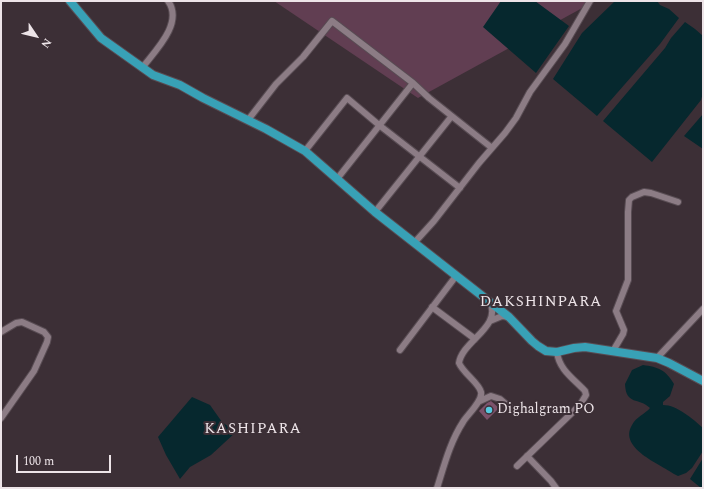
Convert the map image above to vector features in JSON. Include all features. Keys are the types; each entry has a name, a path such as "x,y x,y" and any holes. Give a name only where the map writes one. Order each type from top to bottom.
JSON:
{"main road":[{"path":"70,1 101,38 142,68 153,75 180,86 279,135 305,151 375,212 509,316 538,346 546,350 557,352 584,347 657,358 670,363 703,381"}],"street":[{"path":"142,68 162,42 171,26 173,16 172,8 168,1"},
{"path":"415,242 516,118 530,92 565,44 590,1"},
{"path":"248,120 276,84 304,57 332,21 413,83 451,117 492,148"},
{"path":"337,179 413,83"},
{"path":"305,151 347,98 379,126 460,188"},
{"path":"375,212 451,117"},
{"path":"613,351 624,330 616,312 628,280 628,212 630,200 632,197 644,192 678,202"},
{"path":"400,350 456,276"},
{"path":"437,488 452,441 463,421 481,397 481,391 459,363 459,359 490,321 493,312 489,301"},
{"path":"432,307 475,339"},
{"path":"657,358 703,309"},
{"path":"490,321 502,316 509,316"},
{"path":"1,332 16,323 22,322 44,332 48,337 34,371 1,418"},
{"path":"517,466 580,405 586,395 585,391 559,364 557,352"},
{"path":"478,402 491,396 500,399 515,412"},
{"path":"527,456 556,488"}],"shaded area":[{"path":"274,1 595,1 418,98"}],"water":[{"path":"501,1 535,1 569,26 536,73 483,27"},
{"path":"615,1 657,1 660,5 669,9 679,18 660,44 597,116 553,79 582,33"},
{"path":"685,22 703,36 703,93 701,100 652,162 603,121"},
{"path":"703,114 703,149 684,136"},
{"path":"643,365 665,372 674,384 670,396 663,402 663,405 674,407 690,417 703,428 703,451 692,468 686,473 678,476 642,454 635,448 631,441 629,433 632,425 650,408 630,398 626,391 625,384 632,370"},
{"path":"192,397 210,405 222,422 236,432 211,455 190,467 180,479 166,455 158,437"},
{"path":"703,458 703,488 701,488 690,479"}],"building":[{"name":"Dighalgram PO","path":"491,401 499,408 487,420 479,411"}],"place":[{"name":"Dighalgram PO","path":"489,410"}],"district":[{"name":"DAKSHINPARA","path":"541,303"},
{"name":"KASHIPARA","path":"253,430"}]}
